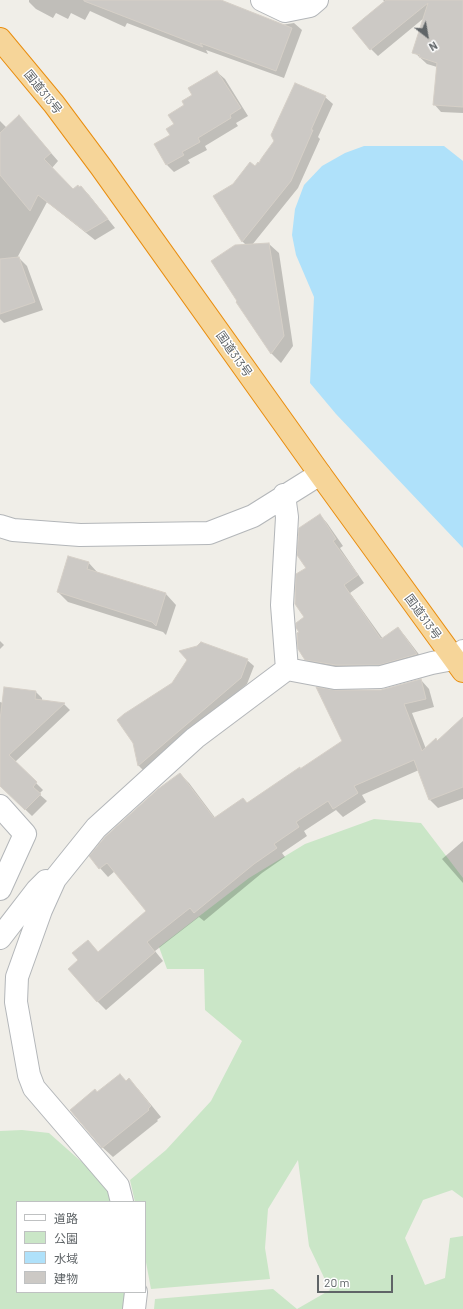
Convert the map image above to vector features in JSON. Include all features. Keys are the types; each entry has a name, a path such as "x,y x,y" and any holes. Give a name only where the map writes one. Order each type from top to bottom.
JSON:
{"highway":[{"name":"国道313号","path":"0,39 54,104 101,167 320,474 460,661"}],"street":[{"path":"262,0 285,11 310,6 317,0"},
{"path":"4,533 80,535 209,533 254,516 284,495 320,474"},
{"path":"284,495 287,517 282,605 287,669"},
{"path":"122,1201 118,1186 34,1088 29,1075 16,1002 17,977 40,910 55,879 96,828 190,743 287,669 335,678 381,677 432,663 460,661"},
{"path":"0,806 25,834 0,889"},
{"path":"0,938 37,890 45,882 55,879"},
{"path":"134,1309 136,1293"}],"green space":[{"path":"374,819 421,823 463,878 463,1198 452,1190 423,1200 405,1238 425,1285 445,1278 450,1238 463,1236 463,1309 297,1309 330,1290 309,1246 298,1160 268,1209 265,1248 270,1279 151,1289 146,1262 146,1201 135,1201 130,1180 166,1150 211,1101 242,1041 205,1010 204,969 167,969 159,947 249,878 305,844"},
{"path":"22,1130 49,1133 110,1187 113,1201 16,1201 16,1293 125,1293 126,1309 0,1309 0,1131"},
{"path":"273,1289 297,1309 154,1309 155,1299"}],"water":[{"path":"364,146 444,146 463,161 463,548 336,414 310,383 314,297 296,255 292,235 295,209 304,185 322,166 345,153"}],"building":[{"path":"84,0 221,0 292,28 276,71 200,43 203,47"},
{"path":"386,0 463,0 463,107 433,105 437,63 412,53 428,3 370,50 352,28"},
{"path":"217,71 241,108 230,115 231,118 198,138 200,142 182,152 184,155 166,165 154,144 170,135 166,129 174,124 168,115 184,105 182,101 192,95 188,88"},
{"path":"295,83 326,96 291,181 242,242 213,196 233,184 250,162 255,166 258,162 259,163 274,141 271,135"},
{"path":"19,115 51,153 44,159 73,189 78,185 79,187 81,186 108,219 86,232 38,195 30,211 0,175 0,133"},
{"path":"269,243 284,336 271,354 236,302 237,301 211,261 235,245"},
{"path":"19,257 35,302 0,314 0,259"},
{"path":"320,514 336,539 333,541 358,575 344,585 381,639 398,627 417,654 379,665 336,665 305,660 298,649 297,633 299,632 296,628 296,623 304,617 295,604 296,574 306,568 297,555 299,528"},
{"path":"68,556 89,562 87,569 166,593 156,626 152,622 57,592"},
{"path":"201,642 248,659 241,678 138,766 133,743 117,720 172,683 187,660 179,651 197,646"},
{"path":"421,679 426,699 404,704 422,751 436,738 437,741 463,717 463,787 429,800 414,760 354,786 358,793 333,809 328,801 296,822 299,827 274,844 277,848 254,864 194,913 190,908 147,942 155,952 97,1002 68,969 78,960 72,953 88,940 98,952 146,911 107,863 99,869 89,856 105,837 158,789 180,773 214,818 243,798 247,803 342,741 316,687 335,690 381,690"},
{"path":"4,687 36,691 35,699 65,703 9,755 37,782 33,787 41,794 25,810 0,786 0,720"},
{"path":"120,1074 126,1081 129,1078 151,1106 148,1109 149,1110 102,1148 70,1110 95,1089 97,1092"}]}
